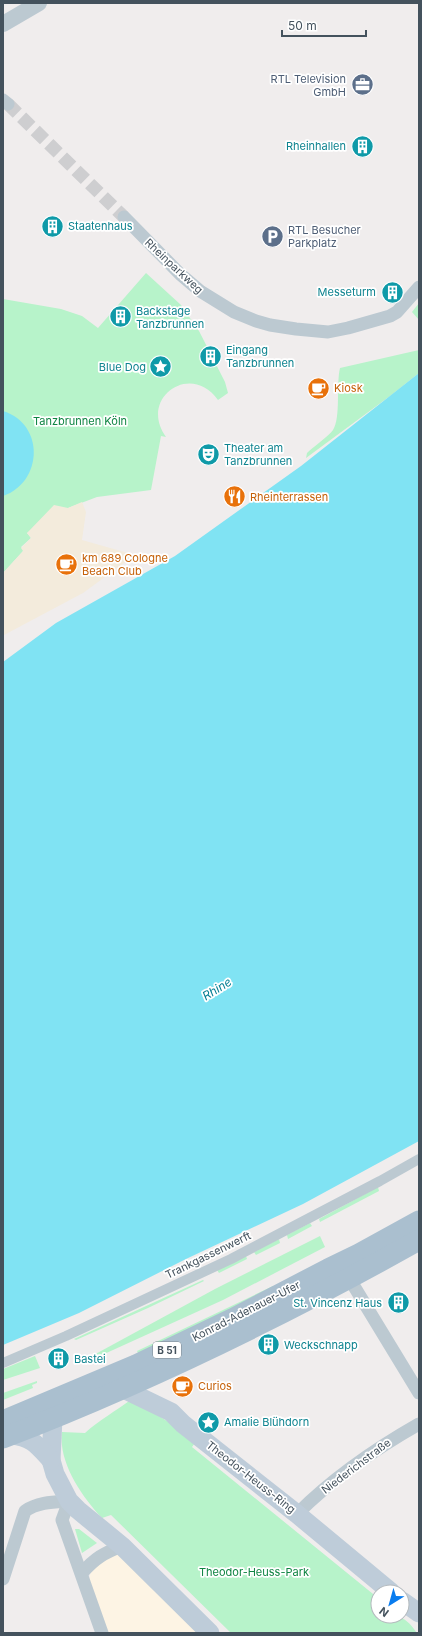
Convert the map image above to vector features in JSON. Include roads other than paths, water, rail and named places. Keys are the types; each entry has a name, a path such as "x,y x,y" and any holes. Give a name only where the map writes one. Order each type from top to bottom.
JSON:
{"main road":[{"name":"Konrad-Adenauer-Ufer","path":"6,1431 53,1418 124,1388 250,1329 344,1271 419,1221"},
{"name":"Konrad-Adenauer-Ufer","path":"6,1431 65,1396 232,1319 344,1271 414,1245"},
{"path":"158,1372 157,1385 159,1397 171,1412"},
{"name":"Theodor-Heuss-Ring","path":"101,1380 124,1388 171,1412 183,1424 297,1514 381,1584"},
{"path":"65,1396 58,1406 53,1418 51,1460 54,1474 69,1501 122,1546 210,1633"},
{"path":"6,1431 31,1440 51,1460"},
{"path":"410,1607 419,1614"}],"street":[{"path":"3,24 39,3"},
{"name":"Rheinparkweg","path":"124,217 198,289 217,303 256,321 270,325 328,332 348,328 390,316 397,312 419,287"},
{"name":"Trankgassenwerft","path":"3,1363 66,1336 225,1262 419,1159"},
{"path":"344,1271 419,1393"},
{"name":"Niederichstraße","path":"297,1514 365,1457 419,1424"},
{"path":"3,1579 26,1511 32,1506 40,1504 69,1501 62,1520 102,1633"},
{"path":"82,1573 99,1556 122,1546"}],"water":[{"name":"Rhine","path":"419,373 419,1141 303,1204 186,1259 79,1313 3,1345 3,662 56,623 175,556 301,466"},
{"path":"3,411 17,418 26,428 32,440 34,453 32,466 26,479 16,489 3,496"}],"tunnel":[{"path":"8,104 124,217"}],"place":[{"name":"RTL Television GmbH","path":"362,85"},
{"name":"Rheinhallen","path":"362,146"},
{"name":"Staatenhaus","path":"53,226"},
{"name":"RTL Besucher Parkplatz","path":"272,236"},
{"name":"Messeturm","path":"392,292"},
{"name":"Backstage Tanzbrunnen","path":"121,317"},
{"name":"Eingang Tanzbrunnen","path":"211,356"},
{"name":"Blue Dog","path":"161,367"},
{"name":"Kiosk","path":"319,388"},
{"name":"Theater am Tanzbrunnen","path":"208,454"},
{"name":"Rheinterrassen","path":"234,497"},
{"name":"km 689 Cologne Beach Club","path":"67,564"},
{"name":"St. Vincenz Haus","path":"398,1303"},
{"name":"Weckschnapp","path":"269,1345"},
{"name":"Bastei","path":"58,1359"},
{"name":"Curios","path":"183,1386"},
{"name":"Amalie Blühdorn","path":"209,1422"}],"park label":[{"name":"Tanzbrunnen Köln","path":"80,421"},
{"name":"Theodor-Heuss-Park","path":"254,1572"}]}
